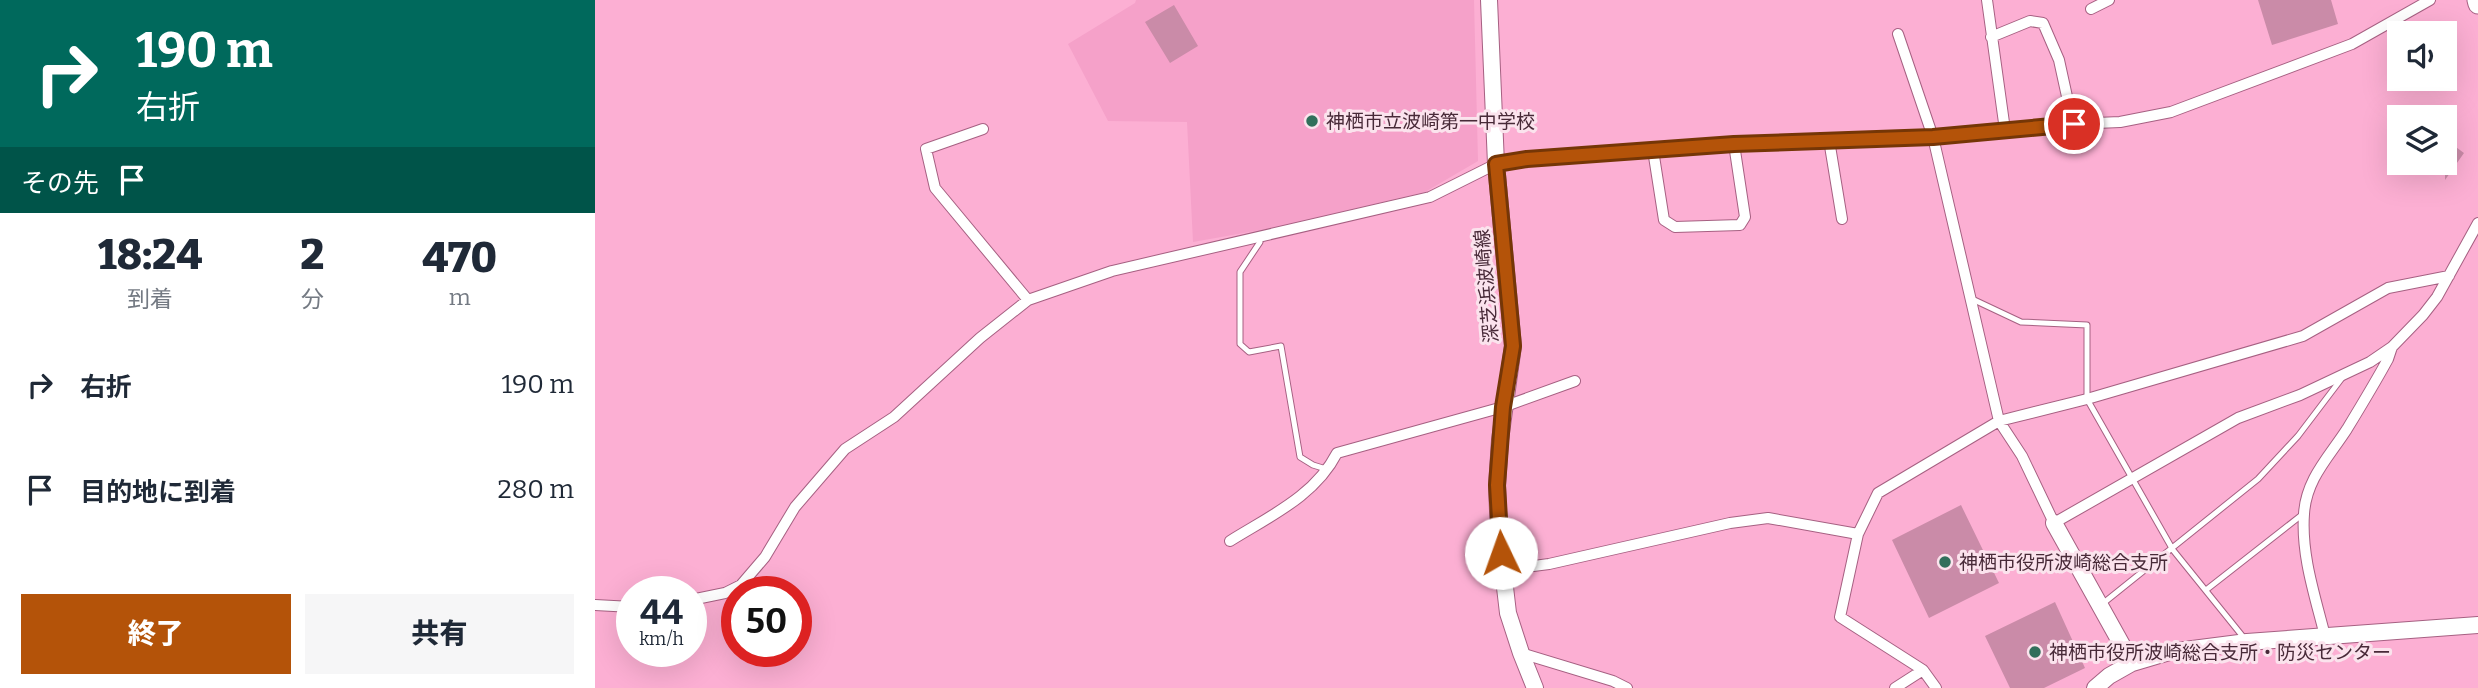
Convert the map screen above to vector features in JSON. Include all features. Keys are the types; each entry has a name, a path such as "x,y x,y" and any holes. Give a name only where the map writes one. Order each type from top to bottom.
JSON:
{"main road":[{"name":"深芝浜波崎線","path":"1489,0 1496,164 1513,328 1497,485 1502,570 1509,613 1535,688"},
{"path":"2054,523 2132,663"},
{"path":"2095,688 2109,676 2132,663 2169,652 2247,642 2478,625"}],"street":[{"path":"1987,0 2005,130"},
{"path":"2091,9 2109,0"},
{"path":"707,597 725,593 741,585 765,557 795,507 845,449 894,416 980,338 1028,300 1112,271 1430,197 1496,164 1527,159 1734,144 1933,137 2120,122 2171,112 2352,44 2430,0"},
{"path":"1991,37 2030,21 2043,23 2059,61 2074,124"},
{"path":"1898,34 1933,137 1999,421 2022,456 2054,523 2238,418 2371,362 2392,347 2423,315 2449,276 2478,223"},
{"path":"983,130 926,149 935,188 1028,300"},
{"path":"1829,141 1842,219"},
{"path":"1653,150 1664,220 1675,227 1740,225 1745,217 1734,144"},
{"path":"1936,688 1923,670 1840,617 1858,534 1878,494 1999,421 2087,399 2303,336 2388,288 2449,276"},
{"path":"2325,636 2308,567 2304,513 2312,481 2346,430 2388,359 2392,347"},
{"path":"1230,541 1306,494 1329,470 1337,453 1503,407 1575,381"},
{"path":"1502,570 1549,564 1730,523 1768,519 1858,534"},
{"path":"595,605 616,606"},
{"path":"1521,653 1613,681 1627,688"},
{"path":"1895,688 1923,670"}],"lane":[{"path":"1259,236 1259,242 1240,272 1240,344 1249,352 1281,346 1300,457 1329,470"},
{"path":"1970,298 2021,322 2087,325 2087,399 2173,550 2247,642"},
{"path":"2100,607 2259,479 2298,436 2344,375"},
{"path":"2206,590 2304,513"}],"shaded area":[{"name":"神栖市立波崎第一中学校","path":"1136,0 1474,0 1478,161 1425,192 1278,227 1193,242 1187,122 1108,121 1068,44"}],"building":[{"path":"2258,0 2331,0 2338,24 2272,45"},
{"path":"1174,5 1198,46 1170,63 1145,22"},
{"path":"2457,148 2464,153 2457,163"},
{"name":"神栖市役所波崎総合支所","path":"1961,505 1999,583 1929,618 1892,540"},
{"name":"神栖市役所波崎総合支所・防災センター","path":"2055,602 2085,668 2044,688 2010,688 1985,636"}],"place":[{"name":"神栖市立波崎第一中学校","path":"1312,121"},
{"name":"神栖市役所波崎総合支所","path":"1945,562"},
{"name":"神栖市役所波崎総合支所・防災センター","path":"2035,652"}],"route":[{"path":"1501,553 1497,485 1513,328 1496,164 1527,159 1734,144 1933,137 2074,124"}]}
